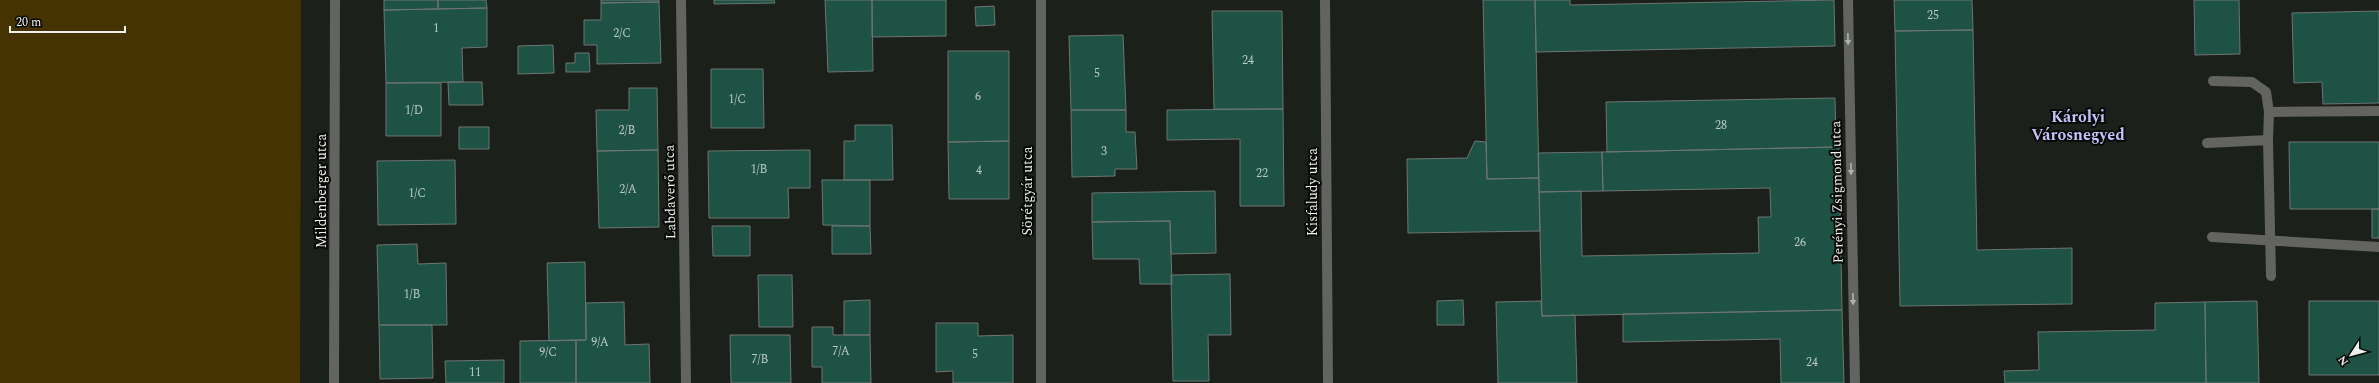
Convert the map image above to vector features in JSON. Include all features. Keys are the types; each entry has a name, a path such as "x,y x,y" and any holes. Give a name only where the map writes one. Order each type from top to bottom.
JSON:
{"street":[{"name":"Mildenberger utca","path":"334,383 335,0"},
{"name":"Labdaverő utca","path":"681,0 686,383"},
{"name":"Sörétgyár utca","path":"1041,0 1041,383"},
{"name":"Kisfaludy utca","path":"1325,0 1328,383"},
{"name":"Perényi Zsigmond utca","path":"1848,0 1855,383"},
{"path":"2213,81 2252,82 2266,92 2269,112 2268,140 2271,276"},
{"path":"2269,112 2379,110"},
{"path":"2207,143 2268,140"},
{"path":"2212,237 2270,239 2379,247"}],"shaded area":[{"path":"0,0 301,0 300,383 0,383"}],"building":[{"path":"384,0 438,0 438,9 384,10"},
{"path":"438,0 486,0 487,8 438,9"},
{"path":"601,0 659,0 659,2 601,3"},
{"path":"714,0 774,0 775,3 714,4"},
{"path":"825,0 872,0 873,71 828,72"},
{"path":"872,0 946,0 946,36 872,37"},
{"path":"1483,0 1535,0 1539,178 1487,179"},
{"path":"1535,0 1570,0 1570,5 1834,0 1835,46 1536,52"},
{"path":"1894,0 1972,0 1973,30 1895,31"},
{"path":"2194,0 2239,0 2240,54 2195,55"},
{"path":"659,2 661,63 597,64 597,45 584,45 584,20 601,20 601,3"},
{"path":"994,6 995,25 976,26 975,7"},
{"path":"487,8 487,47 462,48 463,82 386,83 384,10"},
{"path":"1212,11 1282,11 1283,109 1214,109"},
{"path":"2379,11 2379,103 2323,104 2322,82 2294,83 2292,13"},
{"path":"1973,30 1977,250 2072,248 2072,304 1900,306 1895,31"},
{"path":"1123,35 1126,110 1071,110 1069,36"},
{"path":"553,45 554,73 518,74 518,46"},
{"path":"948,51 1009,51 1009,141 948,142"},
{"path":"575,53 589,53 590,72 566,72 566,63 575,63"},
{"path":"711,69 763,69 764,128 711,128"},
{"path":"448,82 482,82 483,105 449,105"},
{"path":"386,83 441,83 441,136 386,136"},
{"path":"629,88 657,88 658,150 597,151 596,110 629,110"},
{"path":"1835,98 1836,147 1607,152 1606,102"},
{"path":"1283,109 1284,206 1240,206 1240,139 1167,140 1167,110"},
{"path":"1071,110 1126,110 1126,132 1135,132 1137,169 1115,169 1115,176 1072,177"},
{"path":"855,125 892,125 893,180 844,180 844,141 855,141"},
{"path":"459,127 489,127 489,149 459,149"},
{"path":"1009,141 1009,199 949,199 948,142"},
{"path":"1475,141 1486,142 1487,179 1539,178 1540,231 1408,233 1407,159 1467,158"},
{"path":"2289,142 2379,142 2379,209 2290,209"},
{"path":"1839,147 1842,310 1542,316 1539,192 1581,191 1582,256 1759,253 1758,217 1771,217 1770,188 1603,191 1602,152"},
{"path":"658,150 659,227 599,228 597,151"},
{"path":"810,150 810,188 788,188 789,218 709,218 708,151"},
{"path":"1602,152 1603,191 1539,192 1538,153"},
{"path":"455,160 456,224 378,225 377,161"},
{"path":"822,180 870,180 870,226 823,225"},
{"path":"1215,191 1216,253 1171,254 1170,221 1092,222 1092,193"},
{"path":"2372,209 2379,209 2379,238 2372,238"},
{"path":"1170,221 1172,284 1140,284 1139,259 1093,259 1092,222"},
{"path":"712,226 750,226 750,256 713,256"},
{"path":"832,226 870,226 871,254 832,254"},
{"path":"417,244 418,264 446,263 447,325 379,325 377,245"},
{"path":"585,262 586,340 549,341 547,263"},
{"path":"1230,274 1231,335 1208,335 1209,381 1173,381 1171,275"},
{"path":"758,275 792,275 793,327 759,327"},
{"path":"870,300 870,335 844,335 844,301"},
{"path":"1463,300 1464,325 1437,325 1437,301"},
{"path":"1541,301 1542,316 1575,315 1577,383 1498,383 1496,302"},
{"path":"2257,301 2259,383 2206,383 2205,302"},
{"path":"2309,301 2379,301 2379,375 2309,375"},
{"path":"624,302 625,345 649,344 650,383 576,383 576,340 586,340 586,303"},
{"path":"2205,302 2206,383 2005,383 2004,371 2039,370 2038,332 2155,330 2155,303"},
{"path":"1842,310 1844,383 1781,383 1780,339 1623,342 1623,314"},
{"path":"936,323 978,323 978,336 1013,335 1013,383 953,383 953,371 936,372"},
{"path":"379,325 432,325 433,378 380,379"},
{"path":"812,327 833,327 833,335 870,335 871,383 822,383 822,367 812,367"},
{"path":"730,335 790,335 791,383 731,383"},
{"path":"576,340 576,383 520,383 520,341"},
{"path":"504,360 504,383 446,383 445,361"}],"district":[{"name":"Károlyi Városnegyed","path":"2078,126"}]}
